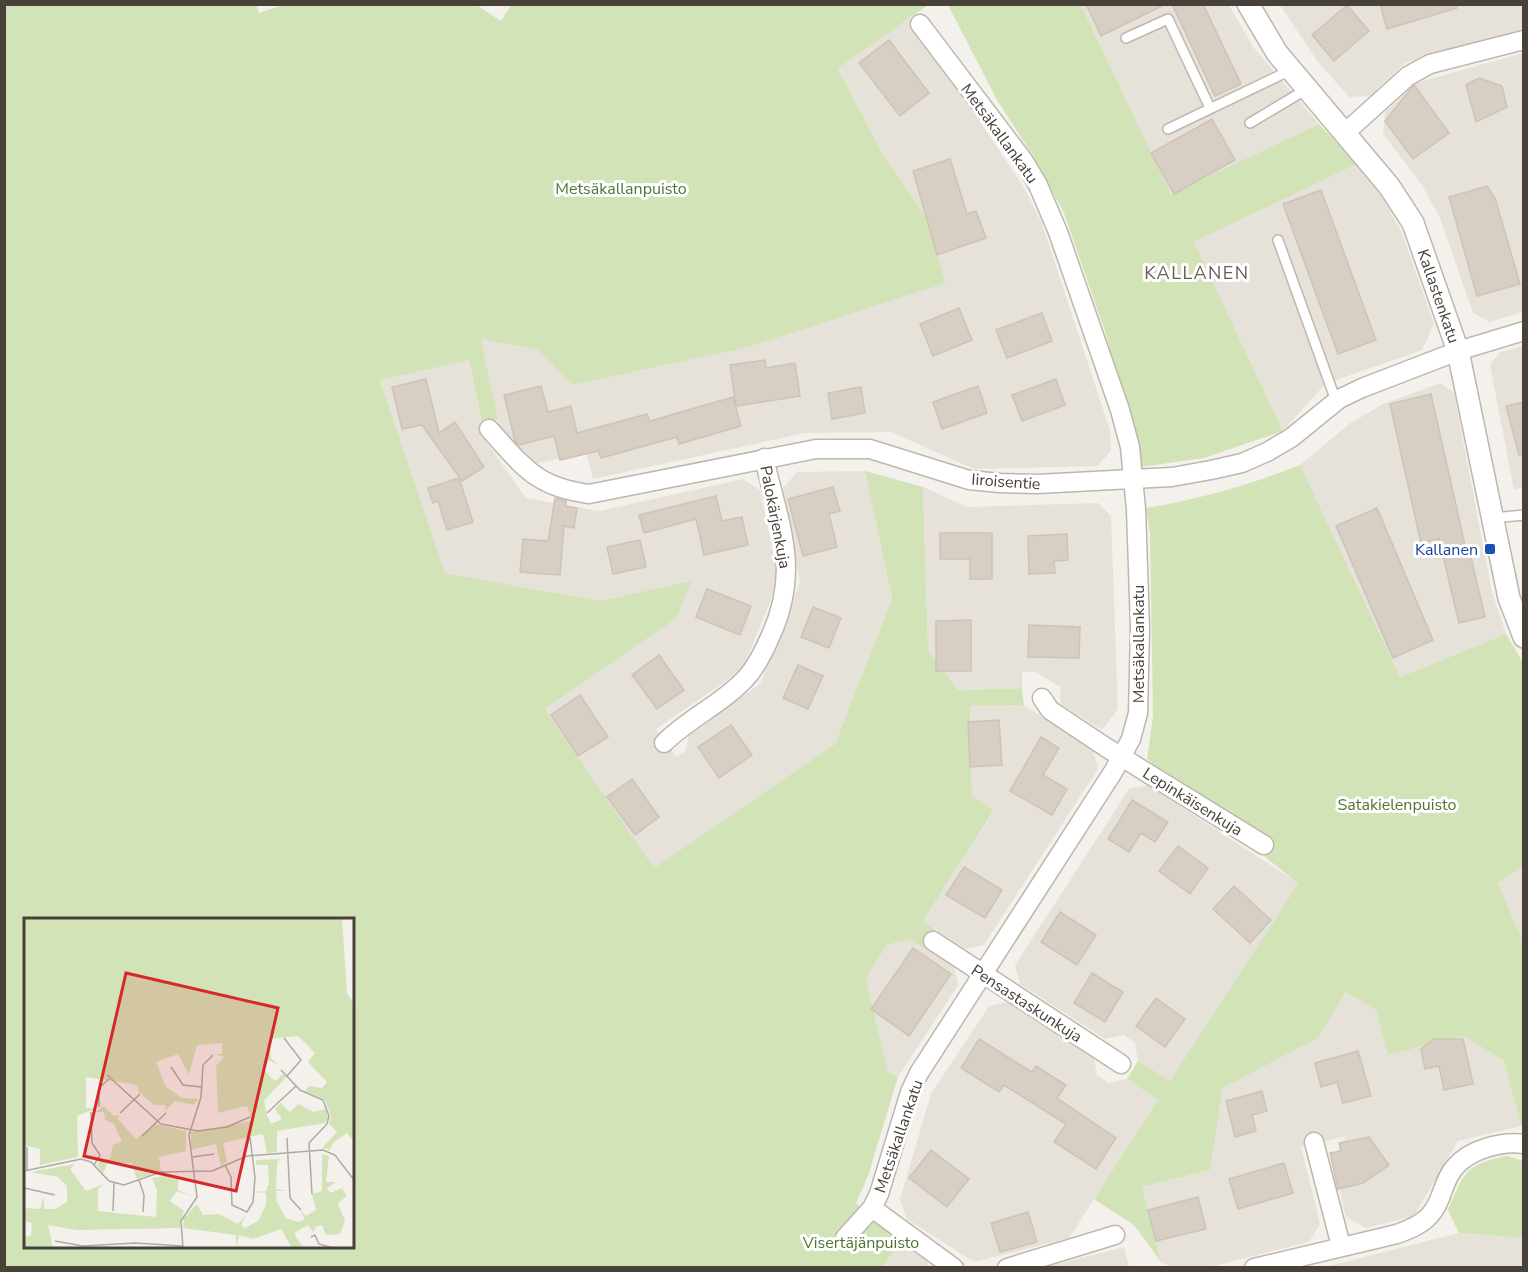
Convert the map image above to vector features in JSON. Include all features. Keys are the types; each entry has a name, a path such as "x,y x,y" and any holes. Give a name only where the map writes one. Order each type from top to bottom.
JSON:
{"street":[{"name":"Kallastenkatu","path":"1248,4 1277,53 1346,132 1389,186 1413,223 1458,351 1509,597 1524,637"},
{"name":"Metsäkallankatu","path":"845,1238 872,1208 879,1194 910,1092 919,1073 1122,757 1131,738 1138,713 1134,479 1130,447 1120,410 1058,232 1038,185 920,24"},
{"path":"1346,132 1408,76 1430,64 1524,40"},
{"name":"Iiroisentie","path":"489,429 527,470 546,483 564,491 589,494 816,448 861,448 906,458 969,480 1037,484 1172,477 1242,463 1291,438 1336,401 1362,388 1458,351 1524,331"},
{"name":"Palokärjenkuja","path":"664,743 683,724 730,693 747,677 782,612 787,587 787,564 764,458"},
{"name":"Lepinkäisenkuja","path":"1042,698 1050,710 1264,845"},
{"name":"Pensastaskunkuja","path":"933,942 1121,1065"},
{"path":"1314,1142 1341,1246"},
{"path":"1254,1268 1397,1234 1414,1227 1428,1218 1438,1205 1454,1167 1467,1157 1510,1142 1524,1144"},
{"path":"872,1208 954,1268"},
{"path":"1007,1268 1115,1235"}],"lane":[{"path":"1126,38 1168,19 1210,108"},
{"path":"1168,129 1291,70"},
{"path":"1250,123 1307,89"},
{"path":"1278,240 1336,401"},
{"path":"1491,518 1524,515"}],"shaded area":[{"path":"1081,5 1229,5 1254,48 1319,124 1171,194"},
{"path":"1280,5 1523,5 1523,31 1405,63 1370,96 1349,97 1318,62"},
{"path":"909,18 1022,184 1041,221 1110,430 1111,451 1097,466 974,469 891,432 805,433 593,479 586,453 524,466 500,432 481,339 538,350 572,385 946,283 925,216 881,151 838,67"},
{"path":"1523,53 1523,312 1490,322 1473,313 1440,218 1422,185 1383,134 1385,112 1416,83"},
{"path":"1357,164 1384,200 1402,233 1434,324 1422,350 1325,384 1283,431 1194,242"},
{"path":"1523,346 1523,487 1514,490 1490,365 1500,352"},
{"path":"469,360 485,440 526,498 599,511 743,479 760,490 779,580 742,670 656,729 676,757 685,752 689,733 760,684 800,582 781,490 797,472 865,471 892,599 835,744 654,869 545,709 677,618 690,582 600,601 444,573 380,379"},
{"path":"1440,383 1454,393 1492,592 1506,634 1400,677 1300,465 1349,424 1383,404"},
{"path":"923,487 967,507 1098,503 1111,516 1118,709 1102,730 1061,704 1060,687 1036,672 1022,672 1022,688 958,690 928,650"},
{"path":"1024,705 1093,750 1098,769 984,945 965,949 923,921 994,811 972,797 970,706"},
{"path":"1148,785 1299,884 1170,1082 1138,1061 1135,1043 1124,1035 1105,1039 1020,984 1015,965 1129,789"},
{"path":"1523,866 1523,942 1498,883"},
{"path":"910,939 954,966 958,985 898,1077 888,1072 866,978 887,945"},
{"path":"1346,992 1376,1010 1388,1055 1464,1036 1504,1061 1521,1126 1458,1141 1414,1216 1366,1228 1346,1217 1332,1160 1346,1136 1301,1147 1320,1224 1309,1242 1210,1267 1171,1267 1161,1262 1142,1187 1210,1170 1223,1088 1318,1038"},
{"path":"1007,1002 1094,1058 1097,1075 1108,1083 1127,1079 1158,1100 1069,1238 974,1262 907,1219 900,1199 931,1094 989,1006"},
{"path":"1459,1233 1523,1238 1523,1267 1321,1268"},
{"path":"901,1240 926,1257 929,1267 883,1268"},
{"path":"1124,1247 1129,1267 1042,1268"}],"green space":[{"path":"256,4 259,13 286,4 475,4 501,21 512,4 928,5 838,68 881,151 925,216 946,283 748,347 572,385 538,350 481,339 498,420 482,423 469,360 380,380 445,573 600,601 691,581 677,618 545,709 654,868 835,744 892,599 865,471 923,487 928,650 958,690 1022,688 1024,705 970,706 972,796 994,810 923,921 936,930 924,948 910,939 887,945 866,978 888,1072 898,1077 868,1176 856,1203 901,1240 883,1267 5,1268 5,5"},
{"path":"948,5 1081,5 1171,194 1319,124 1357,164 1194,242 1283,431 1204,458 1140,467 1106,334 1064,213 1032,154 997,100"},
{"name":"Satakielenpuisto","path":"1300,465 1400,677 1506,634 1523,663 1523,866 1498,883 1523,942 1523,1127 1504,1061 1464,1036 1388,1055 1376,1010 1346,992 1318,1038 1223,1088 1210,1170 1142,1187 1161,1262 1134,1225 1094,1199 1158,1100 1127,1079 1138,1061 1170,1081 1298,884 1147,759 1153,717 1150,533 1146,508 1224,491"},
{"path":"1507,1156 1523,1161 1523,1238 1459,1233 1448,1210 1458,1187 1474,1167"}],"building":[{"path":"1086,4 1166,4 1101,36"},
{"path":"1172,4 1203,4 1241,84 1215,96"},
{"path":"1380,4 1456,4 1457,8 1387,29"},
{"path":"1347,5 1369,31 1334,61 1312,35"},
{"path":"889,40 929,93 900,116 859,63"},
{"path":"1479,78 1502,86 1507,107 1476,122 1466,85"},
{"path":"1414,85 1449,133 1413,159 1385,121"},
{"path":"1212,119 1235,160 1174,194 1151,153"},
{"path":"950,159 967,214 976,211 986,238 937,255 913,171"},
{"path":"1487,186 1495,198 1520,284 1477,296 1449,197"},
{"path":"1321,190 1376,340 1338,354 1283,204"},
{"path":"959,308 972,340 933,356 920,324"},
{"path":"1042,313 1052,341 1007,358 996,330"},
{"path":"765,360 766,368 795,363 800,396 736,406 730,365"},
{"path":"426,379 439,433 455,422 484,467 462,481 422,425 402,429 392,387"},
{"path":"1056,379 1065,405 1022,421 1012,395"},
{"path":"541,386 548,412 571,406 577,433 647,414 650,421 733,397 741,426 679,444 677,437 601,458 598,451 560,460 554,436 519,445 515,441 504,395"},
{"path":"978,386 987,413 942,429 933,402"},
{"path":"861,387 865,413 832,419 828,393"},
{"path":"1431,394 1467,554 1470,553 1485,617 1459,623 1439,539 1421,543 1390,404"},
{"path":"1524,402 1524,454 1519,455 1506,406"},
{"path":"459,478 473,522 447,530 438,501 433,503 428,488"},
{"path":"833,487 840,511 829,514 837,547 803,556 788,499"},
{"path":"716,496 722,521 742,517 748,545 704,555 696,519 644,533 639,515"},
{"path":"555,498 566,501 566,506 577,508 574,528 564,526 560,575 520,572 523,539 548,541"},
{"path":"1377,508 1433,640 1393,658 1336,526"},
{"path":"940,533 992,533 992,579 970,579 970,559 940,559"},
{"path":"1067,534 1068,560 1054,561 1055,573 1029,574 1028,536"},
{"path":"640,540 646,567 613,574 607,547"},
{"path":"707,589 751,606 740,635 696,617"},
{"path":"813,607 841,618 829,648 801,637"},
{"path":"971,620 971,671 936,671 936,621"},
{"path":"1029,625 1080,627 1079,658 1028,657"},
{"path":"659,655 684,690 657,709 632,675"},
{"path":"798,665 823,676 808,709 783,698"},
{"path":"580,695 608,737 578,756 551,715"},
{"path":"999,720 1002,765 970,767 968,722"},
{"path":"731,725 752,755 719,778 698,747"},
{"path":"1041,737 1059,748 1043,775 1067,789 1052,815 1010,791"},
{"path":"632,779 659,817 635,835 607,797"},
{"path":"1132,800 1168,822 1155,842 1141,833 1129,852 1108,839"},
{"path":"1178,846 1208,868 1190,894 1159,871"},
{"path":"964,867 1002,890 985,918 946,895"},
{"path":"1234,886 1271,920 1250,943 1213,909"},
{"path":"1060,912 1096,935 1077,965 1041,942"},
{"path":"913,948 951,974 909,1036 871,1009"},
{"path":"1092,973 1123,992 1105,1022 1074,1003"},
{"path":"1156,998 1185,1019 1165,1047 1136,1026"},
{"path":"979,1039 1032,1072 1036,1066 1066,1085 1057,1098 1116,1138 1096,1169 1054,1142 1066,1124 1004,1085 999,1092 961,1068"},
{"path":"1434,1039 1463,1039 1473,1084 1444,1090 1439,1066 1425,1069 1421,1049"},
{"path":"1358,1051 1371,1096 1343,1103 1337,1082 1321,1087 1315,1063"},
{"path":"1262,1091 1267,1111 1252,1115 1256,1131 1235,1137 1226,1101"},
{"path":"1369,1137 1389,1165 1363,1183 1338,1189 1330,1153 1341,1151 1339,1143"},
{"path":"931,1150 969,1179 947,1207 909,1178"},
{"path":"1284,1163 1293,1193 1238,1209 1229,1179"},
{"path":"1198,1197 1206,1229 1156,1241 1148,1210"},
{"path":"1028,1212 1037,1242 1000,1252 991,1223"}],"place":[{"name":"Kallanen","path":"1490,549"}],"district":[{"name":"KALLANEN","path":"1197,273"}],"park label":[{"name":"Metsäkallanpuisto","path":"621,188"},
{"name":"Visertäjänpuisto","path":"861,1242"}]}
